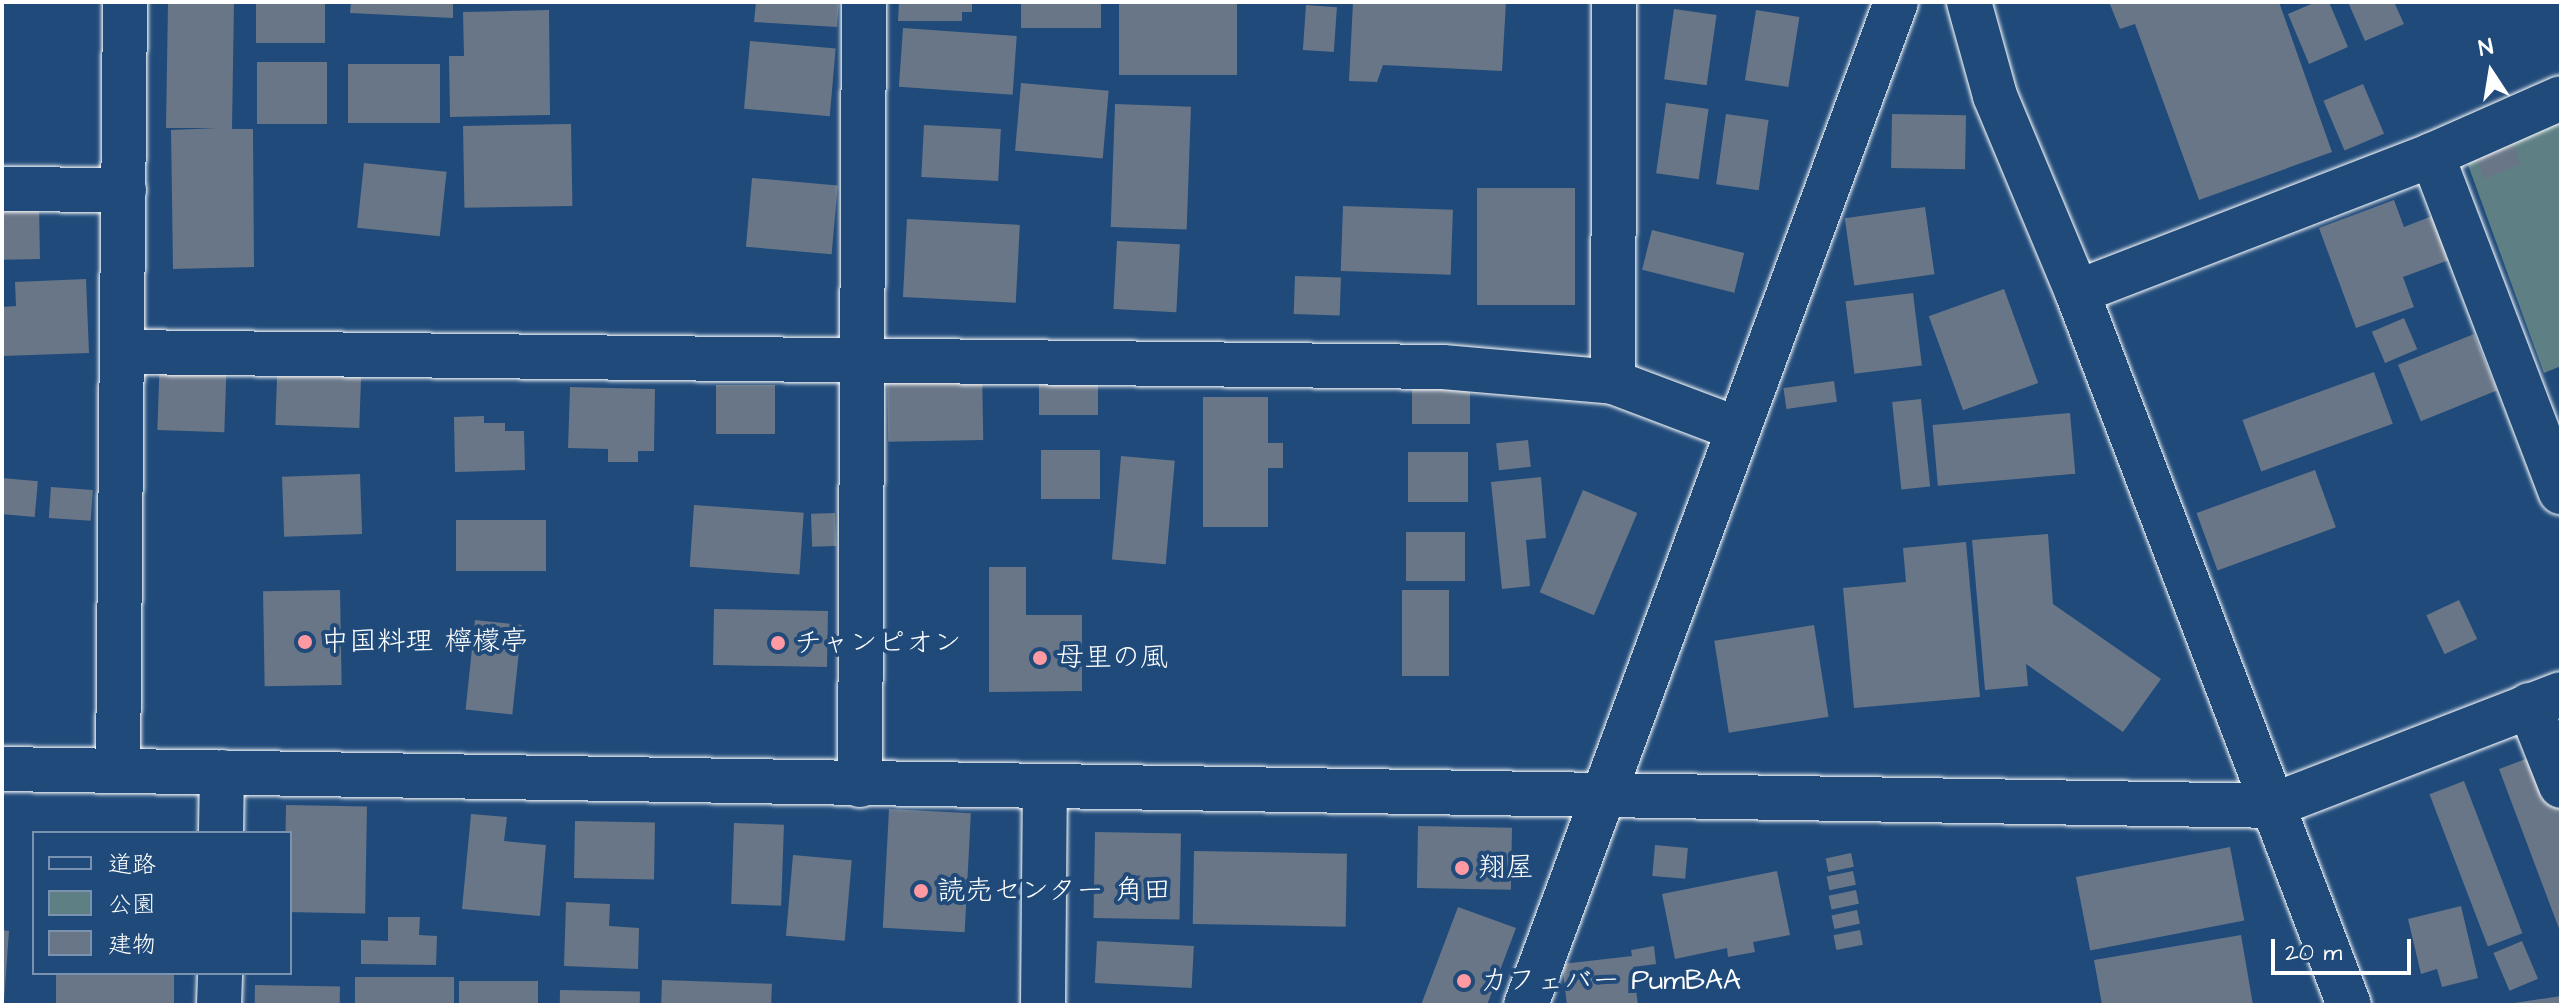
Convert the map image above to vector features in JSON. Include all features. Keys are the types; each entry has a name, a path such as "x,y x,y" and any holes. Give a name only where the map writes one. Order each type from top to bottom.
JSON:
{"street":[{"path":"118,770 125,2"},
{"path":"860,785 864,2"},
{"path":"1613,382 1614,2"},
{"path":"1526,1005 1607,792 1735,428 1896,2"},
{"path":"1969,2 1995,96 2077,292 2349,1005"},
{"path":"2077,292 2432,155 2561,98"},
{"path":"2432,155 2546,398 2561,492"},
{"path":"2,189 124,190"},
{"path":"122,352 1443,367 1613,382 1735,428"},
{"path":"2,769 1045,788 1607,792 2271,806 2545,700 2561,786"},
{"path":"221,831 222,772"},
{"path":"1043,1005 1045,788"},
{"path":"219,1005 220,975"}],"green space":[{"path":"2561,92 2561,366 2544,373 2456,132"}],"building":[{"path":"168,2 234,2 232,129 253,129 254,267 173,269 171,130 217,128 166,128"},
{"path":"256,2 325,2 325,43 256,43"},
{"path":"351,2 453,2 453,18 350,13"},
{"path":"756,2 839,2 837,27 754,22"},
{"path":"899,2 972,2 972,12 962,12 962,21 898,21"},
{"path":"1021,2 1101,2 1101,28 1021,28"},
{"path":"1119,2 1237,2 1237,75 1119,75"},
{"path":"1353,2 1506,2 1502,71 1383,65 1377,82 1349,81"},
{"path":"2109,2 2279,2 2332,152 2199,200 2135,24 2120,29"},
{"path":"2316,2 2329,2 2348,47 2309,64 2288,14"},
{"path":"2348,2 2394,2 2404,24 2365,41"},
{"path":"1306,5 1337,7 1334,52 1303,50"},
{"path":"1674,9 1717,15 1707,85 1664,79"},
{"path":"549,10 550,115 450,117 449,56 464,56 463,12"},
{"path":"1756,10 1799,17 1788,87 1745,80"},
{"path":"903,28 1017,36 1013,95 899,87"},
{"path":"750,41 836,48 830,116 744,109"},
{"path":"257,62 327,62 327,124 257,124"},
{"path":"348,64 440,64 440,123 348,123"},
{"path":"1021,83 1109,91 1103,158 1015,151"},
{"path":"2363,84 2384,134 2345,151 2323,101"},
{"path":"1666,103 1709,109 1699,179 1656,173"},
{"path":"1115,104 1191,107 1187,230 1111,227"},
{"path":"1726,114 1769,120 1759,190 1716,184"},
{"path":"1892,114 1966,115 1965,169 1891,168"},
{"path":"571,124 572,206 464,208 463,126"},
{"path":"924,125 1001,129 998,181 921,177"},
{"path":"2506,126 2521,164 2484,179 2469,141"},
{"path":"364,163 447,172 440,236 357,228"},
{"path":"752,178 838,185 832,254 746,247"},
{"path":"1477,188 1575,188 1575,305 1477,305"},
{"path":"2394,200 2404,227 2432,216 2449,260 2403,277 2414,307 2356,328 2319,228"},
{"path":"39,203 40,259 3,260 2,204"},
{"path":"1343,206 1453,210 1451,275 1341,271"},
{"path":"1925,207 1934,274 1854,286 1845,218"},
{"path":"907,219 1020,225 1016,303 903,297"},
{"path":"1652,230 1744,253 1734,293 1642,270"},
{"path":"1117,241 1180,244 1176,312 1113,309"},
{"path":"1295,276 1341,278 1340,316 1294,314"},
{"path":"86,279 89,353 2,356 2,307 16,306 15,282"},
{"path":"2004,289 2038,383 1963,410 1929,316"},
{"path":"1913,293 1922,365 1854,374 1846,301"},
{"path":"2404,318 2417,349 2385,363 2372,332"},
{"path":"2474,334 2497,391 2421,421 2398,365"},
{"path":"278,349 362,352 359,428 275,425"},
{"path":"160,354 227,356 224,432 157,430"},
{"path":"1039,365 1098,365 1098,415 1039,415"},
{"path":"982,368 983,440 888,442 887,370"},
{"path":"2374,372 2393,424 2261,472 2242,420"},
{"path":"1412,375 1470,375 1470,424 1412,424"},
{"path":"1834,381 1837,402 1786,409 1783,388"},
{"path":"716,385 775,385 775,434 716,434"},
{"path":"570,387 655,389 654,451 638,451 638,462 608,462 608,449 568,448"},
{"path":"1203,397 1268,397 1268,443 1283,443 1283,468 1268,468 1268,527 1203,527"},
{"path":"1921,399 1930,487 1901,490 1892,402"},
{"path":"2070,413 2075,474 1938,486 1933,425"},
{"path":"484,416 484,423 505,423 505,431 524,431 525,470 455,472 454,417"},
{"path":"1528,440 1531,467 1499,470 1496,443"},
{"path":"1041,450 1100,450 1100,499 1041,499"},
{"path":"1408,452 1468,452 1468,502 1408,502"},
{"path":"1121,456 1175,461 1166,564 1112,560"},
{"path":"2315,470 2336,527 2217,570 2197,513"},
{"path":"360,474 362,534 284,537 282,477"},
{"path":"1541,477 1546,538 1526,540 1530,586 1502,589 1491,482"},
{"path":"2,478 38,481 35,517 2,514"},
{"path":"51,487 93,490 91,521 49,518"},
{"path":"1583,490 1637,513 1594,615 1540,592"},
{"path":"694,505 804,513 799,575 690,567"},
{"path":"835,513 836,546 812,547 811,514"},
{"path":"456,520 546,520 546,571 456,571"},
{"path":"1406,532 1465,532 1465,581 1406,581"},
{"path":"2048,534 2053,604 2161,679 2123,732 2026,664 2028,686 1985,690 1972,540"},
{"path":"1966,542 1980,697 1854,708 1843,588 1906,582 1903,548"},
{"path":"989,567 1026,567 1026,615 1082,615 1082,691 989,692"},
{"path":"340,590 342,685 265,686 263,591"},
{"path":"1402,590 1449,590 1449,676 1402,676"},
{"path":"2459,600 2477,639 2445,654 2426,615"},
{"path":"714,609 828,611 827,667 713,665"},
{"path":"475,620 522,625 512,714 466,710"},
{"path":"1814,625 1829,717 1729,733 1714,641"},
{"path":"2539,754 2561,812 2561,934 2499,769"},
{"path":"2464,781 2522,933 2488,946 2429,794"},
{"path":"286,805 367,806 365,913 292,912 292,831 286,831"},
{"path":"889,809 971,813 965,932 883,928"},
{"path":"471,814 507,817 504,841 546,845 540,916 462,909"},
{"path":"575,821 655,822 654,879 574,878"},
{"path":"734,823 784,825 781,906 731,904"},
{"path":"1418,826 1512,828 1511,890 1417,888"},
{"path":"1095,832 1181,834 1179,919 1093,918"},
{"path":"1655,845 1688,848 1685,879 1652,876"},
{"path":"2230,847 2244,921 2090,951 2076,877"},
{"path":"1194,851 1347,854 1346,927 1193,924"},
{"path":"1851,853 1854,867 1828,872 1826,858"},
{"path":"793,855 852,860 845,941 786,936"},
{"path":"1777,871 1790,935 1753,942 1755,952 1728,957 1727,948 1675,959 1662,894"},
{"path":"1853,871 1856,885 1830,890 1827,877"},
{"path":"1856,890 1859,904 1832,910 1829,896"},
{"path":"566,902 610,904 609,926 639,928 638,969 564,966"},
{"path":"2461,906 2478,978 2442,987 2437,969 2421,974 2408,919"},
{"path":"1458,907 1516,928 1487,1005 1421,1005"},
{"path":"1857,910 1860,924 1834,929 1832,915"},
{"path":"388,917 420,917 419,935 437,936 436,965 361,964 361,940 388,941"},
{"path":"2,930 9,931 4,1001 2,1001"},
{"path":"1860,930 1863,945 1836,950 1833,935"},
{"path":"2241,935 2253,1005 2102,1005 2094,960"},
{"path":"1097,941 1194,946 1192,988 1095,983"},
{"path":"2522,941 2538,979 2509,991 2493,953"},
{"path":"1654,946 1656,964 1633,967 1638,1005 1567,1005 1562,964 1632,956 1631,950"},
{"path":"56,975 174,975 174,1005 56,1005"},
{"path":"355,977 454,977 454,1005 355,1005"},
{"path":"662,980 772,984 771,1005 661,1005"},
{"path":"459,981 538,981 538,1005 459,1005"},
{"path":"255,985 340,986 340,1005 255,1005"},
{"path":"560,990 640,991 640,1005 560,1005"},
{"path":"2561,996 2561,1005 2514,1005 2514,1003"}],"place":[{"name":"中国料理 檸檬亭","path":"305,642"},
{"name":"チャンピオン","path":"778,643"},
{"name":"母里の風","path":"1040,658"},
{"name":"翔屋","path":"1462,868"},
{"name":"読売センター 角田","path":"921,891"},
{"name":"カフェバー PumBAA","path":"1464,981"}]}
